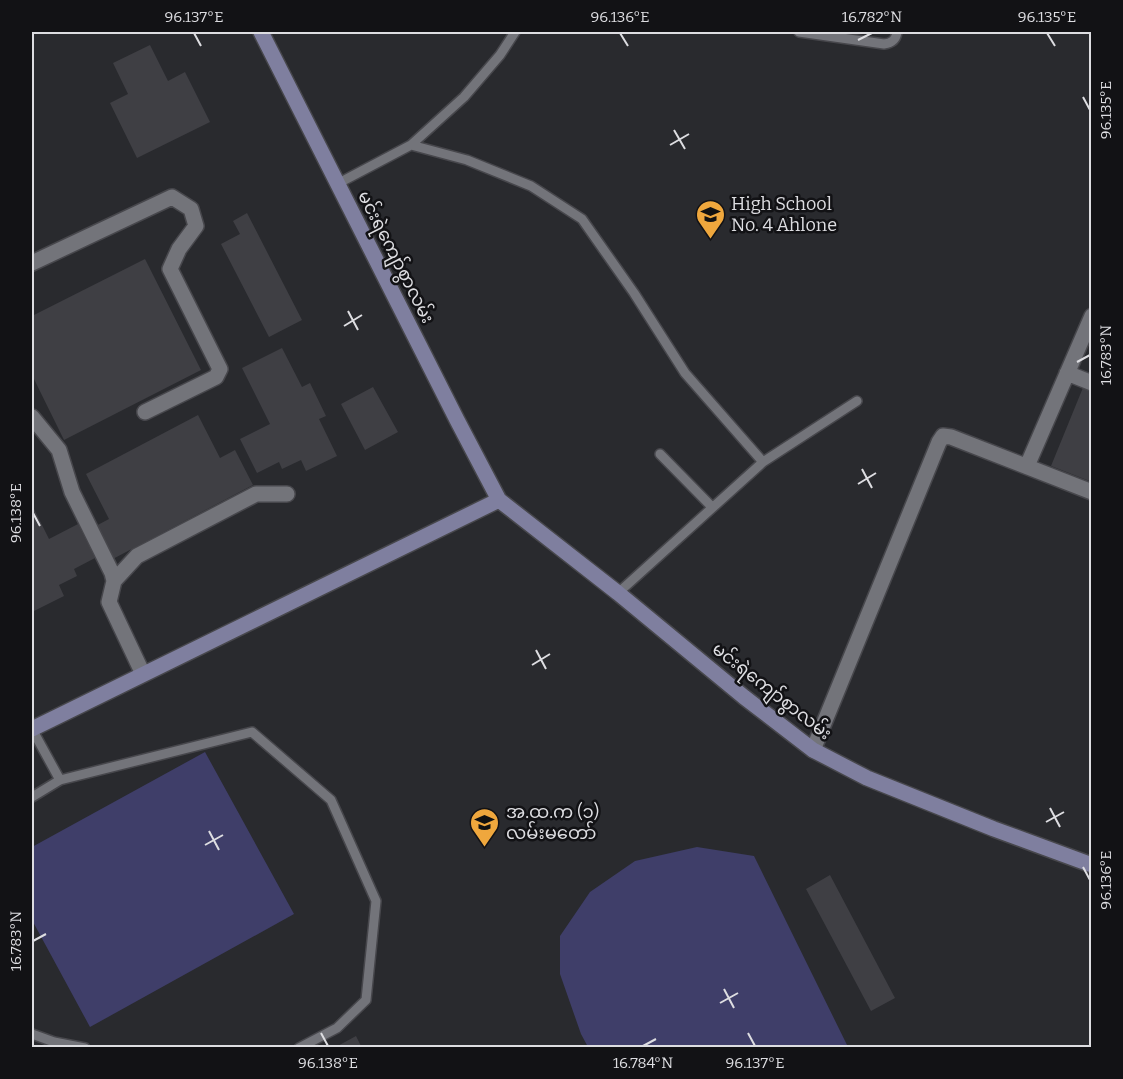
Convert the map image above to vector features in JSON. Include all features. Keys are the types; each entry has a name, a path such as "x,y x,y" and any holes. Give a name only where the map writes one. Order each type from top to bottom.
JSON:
{"main road":[{"name":"မင်းရဲကျော်စွာလမ်း","path":"261,32 451,410 499,500 813,750 867,778 1092,865"},
{"path":"32,729 499,500"}],"street":[{"path":"32,263 172,197 191,209 196,226 179,249 170,269 220,369 216,377 146,412"},
{"path":"1027,466 1092,316"},
{"path":"1067,373 1092,383"},
{"path":"32,417 59,450 72,492 112,573 114,581 109,602 143,674"},
{"path":"813,750 943,436 951,437 1092,492"},
{"path":"114,581 137,556 256,494 287,494"}],"lane":[{"path":"337,184 411,145 464,97 500,55 515,32"},
{"path":"800,32 884,44 892,43 897,37 897,32"},
{"path":"411,145 467,160 531,186 582,219 634,293 685,374 763,462"},
{"path":"618,593 763,462 857,401"},
{"path":"660,454 712,507"},
{"path":"32,729 60,780"},
{"path":"32,797 60,780 252,732 331,800 376,901 366,1000 337,1028 299,1047"},
{"path":"32,1034 54,1042 85,1047"}],"shaded area":[{"path":"205,752 294,914 90,1027 32,920 32,847"},
{"path":"697,847 754,856 848,1047 588,1047 581,1034 560,974 560,936 590,892 635,861"}],"building":[{"path":"150,45 168,81 185,72 210,122 137,158 110,103 128,94 113,63"},
{"path":"247,213 302,320 269,337 221,244 240,234 233,221"},
{"path":"145,259 201,370 64,440 32,375 32,316"},
{"path":"282,348 302,387 310,383 326,416 319,419 337,456 306,471 301,460 282,469 279,462 257,473 240,439 270,424 242,368"},
{"path":"1092,368 1092,482 1051,466"},
{"path":"373,387 398,432 365,450 341,404"},
{"path":"198,415 220,458 235,450 253,485 109,561 92,528 109,519 86,474"},
{"path":"32,505 49,539 78,524 95,558 74,569 77,576 59,585 64,596 34,611 32,607"},
{"path":"830,875 895,998 871,1011 806,889"},
{"path":"356,1036 362,1048 334,1048"}],"place":[{"name":"High School No. 4 Ahlone","path":"710,240"},
{"name":"အ.ထ.က (၁) လမ်းမတော်","path":"485,848"}]}
